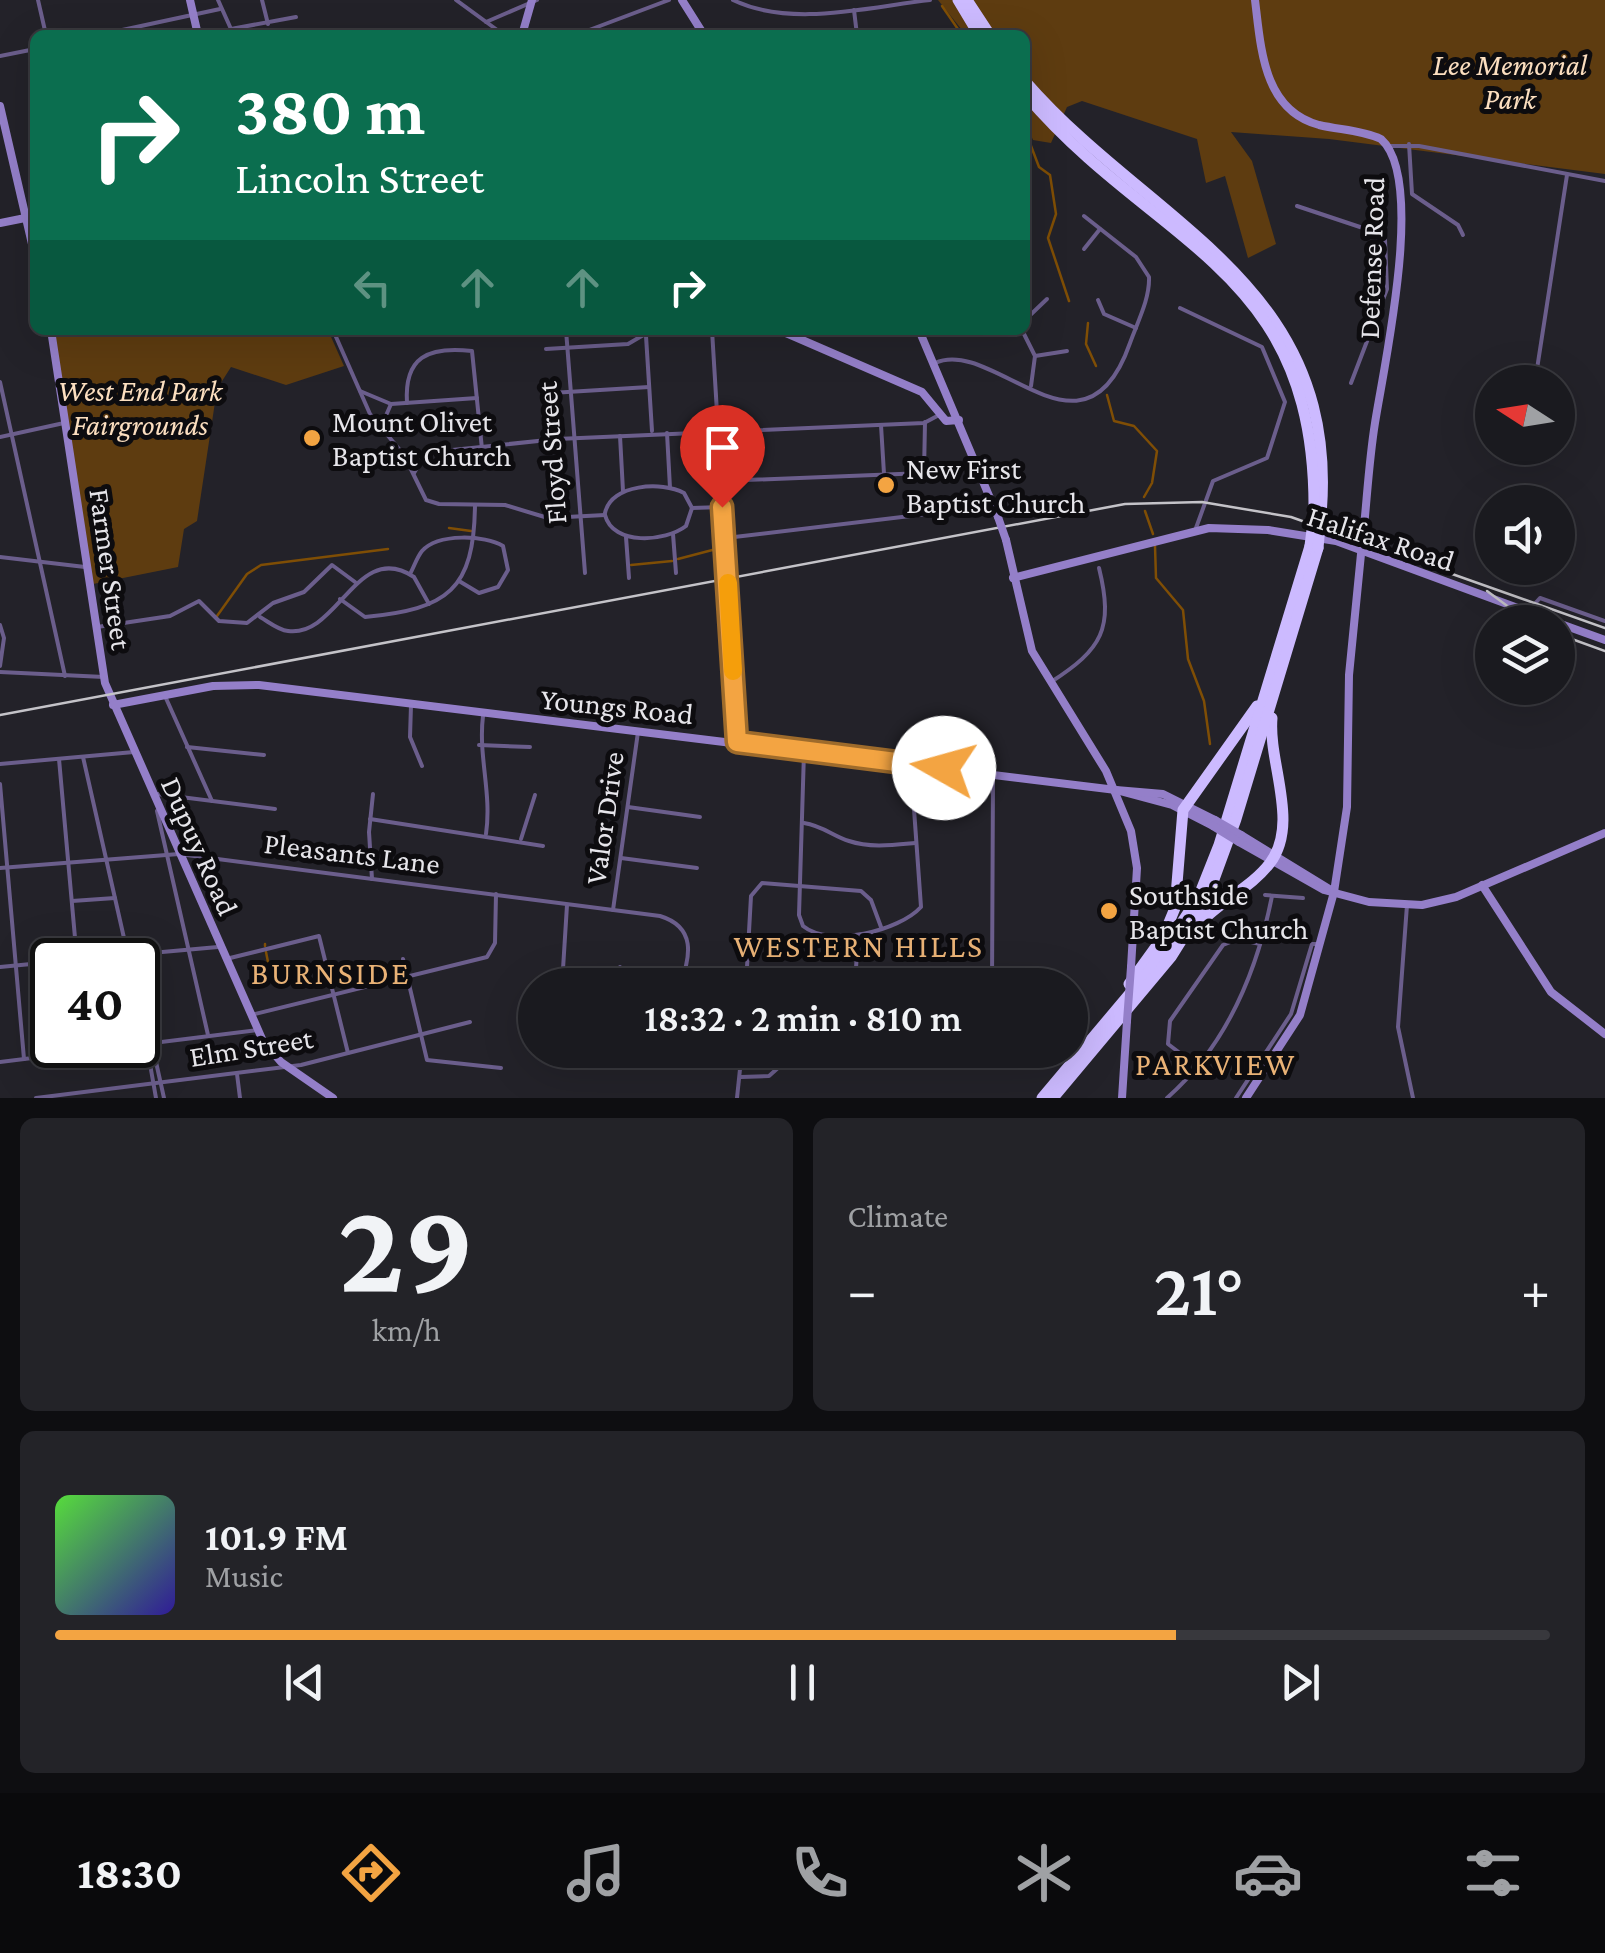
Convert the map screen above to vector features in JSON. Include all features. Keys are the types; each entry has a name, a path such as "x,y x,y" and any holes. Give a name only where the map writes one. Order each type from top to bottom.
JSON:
{"highway":[{"path":"964,3 977,30"},
{"path":"964,3 986,30"},
{"path":"1030,86 1082,140 1216,250 1268,310 1293,355 1314,417 1322,476 1314,547 1276,689 1220,868 1179,946"},
{"path":"1030,99 1090,158 1208,254 1254,304 1282,351 1300,395 1318,514"},
{"path":"1088,1041 1170,945 1198,898 1314,547"},
{"path":"1088,1039 1168,926 1179,888 1185,806 1252,715 1274,665"},
{"path":"1052,1098 1179,946 1274,857 1282,821 1272,745 1276,689"},
{"path":"1042,1098 1066,1068"}],"street":[{"path":"38,0 45,30"},
{"path":"190,0 197,30"},
{"path":"218,0 231,29 296,17"},
{"path":"262,0 268,24"},
{"path":"456,0 497,30"},
{"path":"486,22 532,0"},
{"path":"523,30 532,0"},
{"path":"589,30 669,0"},
{"path":"682,0 701,30"},
{"path":"732,0 776,13 930,0"},
{"path":"818,0 818,12"},
{"name":"Defense Road","path":"1255,0 1266,72 1282,102 1312,122 1377,136 1389,146 1398,169 1398,284 1363,537"},
{"path":"121,30 220,9"},
{"path":"854,9 856,30"},
{"path":"0,56 30,50"},
{"path":"0,106 30,217 0,223"},
{"path":"1389,146 1410,144 1605,181"},
{"path":"1410,144 1412,194 1458,226 1463,235"},
{"path":"1538,365 1566,175"},
{"path":"1297,206 1382,236 1388,283 1351,383"},
{"path":"935,363 957,360 1068,400 1100,392 1116,376 1149,287 1146,271 1084,216"},
{"path":"1084,249 1100,229"},
{"path":"1388,283 1398,284"},
{"path":"1030,315 1047,299"},
{"path":"1098,300 1104,314 1136,328"},
{"path":"1180,308 1262,347 1286,402 1267,458 1212,480 1196,531"},
{"name":"Farmer Street","path":"52,335 104,677 111,700"},
{"path":"335,335 380,429 404,455 420,492 430,502 513,506 548,518 605,515"},
{"name":"Floyd Street","path":"566,335 584,574"},
{"path":"712,335 737,742"},
{"path":"791,335 922,392 948,422 958,420"},
{"path":"921,335 1002,528 1029,643 1106,771 1132,831 1138,868 1122,1098"},
{"path":"1024,335 1035,356 1030,388"},
{"path":"546,350 628,344 646,336 652,434"},
{"path":"407,403 407,374 418,359 467,350 474,353 482,450"},
{"path":"1035,356 1067,351"},
{"path":"0,382 65,676"},
{"path":"551,393 650,387"},
{"path":"360,391 392,404 478,398"},
{"path":"380,429 392,404"},
{"path":"404,455 573,438 925,422 941,414"},
{"path":"0,438 66,422"},
{"path":"721,481 924,472 925,422"},
{"path":"881,425 884,474"},
{"path":"667,433 670,488"},
{"path":"620,436 623,491"},
{"path":"414,473 428,454"},
{"path":"670,488 684,494 692,508 689,523 673,534 626,537 610,529 605,515 610,498 623,491 670,488"},
{"path":"340,599 365,616 429,604 459,581 472,558 475,505"},
{"path":"724,538 994,506"},
{"path":"692,508 722,507"},
{"name":"Halifax Road","path":"1013,578 1196,531 1268,530 1318,536 1509,605"},
{"path":"673,534 676,573"},
{"path":"626,537 629,578"},
{"path":"410,574 426,547 449,538 503,546 507,573 489,592 474,592 459,581"},
{"path":"1246,1098 1300,1015 1334,892 1347,806 1349,675 1361,554"},
{"path":"0,557 88,568"},
{"path":"96,627 170,616 198,601 224,623 242,624 260,617 273,602 304,592 332,565 356,582"},
{"path":"1051,682 1086,659 1095,643 1108,608 1098,568"},
{"path":"260,617 284,631 302,630 317,622 356,582 391,570 410,574 429,604"},
{"path":"1534,605 1540,598 1560,605"},
{"path":"1575,610 1605,621"},
{"path":"0,624 4,638 0,669 104,677"},
{"name":"Halifax Road","path":"1575,629 1605,640"},
{"name":"Youngs Road","path":"111,700 165,696 214,686 259,685 1116,790 1185,806 1334,892 1369,902 1440,902 1605,833"},
{"path":"165,696 212,801"},
{"name":"Dupuy Road","path":"111,700 258,1030 273,1055 333,1098"},
{"path":"411,705 410,736 422,766"},
{"path":"483,714 480,745 489,798 486,834"},
{"name":"Valor Drive","path":"613,910 638,732"},
{"path":"480,745 530,747"},
{"path":"188,747 264,756"},
{"path":"804,750 799,915 806,929 858,935 912,915 922,904 914,802 919,765"},
{"path":"0,764 134,752"},
{"path":"84,756 124,938"},
{"path":"59,758 74,938"},
{"path":"1098,788 1106,782 1106,771"},
{"path":"992,968 993,774"},
{"path":"0,784 24,1059"},
{"path":"372,878 373,794"},
{"path":"522,839 535,795"},
{"path":"208,1037 154,797 275,809"},
{"path":"628,808 700,817"},
{"path":"370,820 522,839 543,846"},
{"path":"804,823 830,829 848,841 881,846 917,843"},
{"name":"Pleasants Lane","path":"0,868 179,854 613,910 671,920 683,930 690,948 685,968"},
{"path":"621,858 698,868"},
{"path":"747,968 753,890 765,882 864,893 881,927"},
{"path":"1482,885 1551,992 1605,1034"},
{"path":"251,1015 491,954 496,943 496,894"},
{"path":"1167,1098 1197,1066 1246,992 1269,896 1303,898"},
{"path":"72,902 115,898"},
{"path":"563,968 567,904"},
{"path":"1408,905 1398,1027 1413,1098"},
{"path":"856,968 858,935"},
{"path":"226,959 319,936 348,1053"},
{"path":"1197,1066 1168,1044 1167,1028 1222,945 1238,939 1260,944"},
{"path":"1236,1098 1291,1014 1312,944 1320,944"},
{"path":"160,953 220,946"},
{"path":"403,959 429,1061 501,1068"},
{"path":"0,966 30,964"},
{"name":"Elm Street","path":"36,1098 287,1067 470,1022"},
{"path":"160,1042 258,1030"},
{"path":"0,1062 30,1058"},
{"path":"150,1068 156,1098"},
{"path":"158,1068 164,1098"},
{"path":"737,1098 741,1068"},
{"path":"741,1077 765,1078 778,1068"},
{"path":"237,1074 240,1098"}],"green space":[{"name":"Lee Memorial Park","path":"938,0 1605,0 1605,174 1329,139 1231,132 1252,161 1276,244 1248,258 1225,176 1206,183 1197,139 1082,101 1067,107 1051,143 1033,140 1030,30 962,30"},
{"name":"West End Park Fairgrounds","path":"54,335 330,335 344,366 286,385 231,367 217,389 197,521 184,529 178,567 93,584"}],"waterway":[{"path":"942,6 959,30"},
{"path":"1030,143 1039,167 1050,175 1056,214 1048,238 1069,301"},
{"path":"1088,323 1086,344 1096,366"},
{"path":"1107,395 1114,421 1134,426 1157,451 1152,483 1144,497"},
{"path":"1145,511 1153,534"},
{"path":"449,528 471,531"},
{"path":"1155,546 1156,578 1183,610 1188,659 1204,701 1210,744"},
{"path":"678,559 720,548"},
{"path":"217,616 247,574 261,565 388,549"},
{"path":"631,565 672,561"},
{"path":"266,952 268,962"}],"railway":[{"path":"0,715 1125,504 1202,502 1291,517 1605,628"},
{"path":"1487,591 1506,605"},
{"path":"1575,640 1605,651"}],"slow traffic":[{"path":"728,583 733,671"}],"place":[{"name":"Mount Olivet Baptist Church","path":"312,438"},
{"name":"New First Baptist Church","path":"886,485"},
{"name":"Southside Baptist Church","path":"1109,911"}],"district":[{"name":"WESTERN HILLS","path":"859,946"},
{"name":"BURNSIDE","path":"331,973"},
{"name":"PARKVIEW","path":"1216,1064"}],"route":[{"path":"722,507 737,742 944,768"}]}
